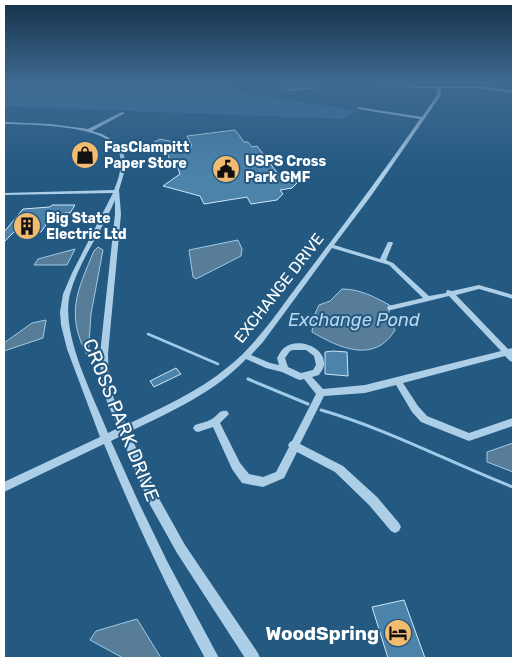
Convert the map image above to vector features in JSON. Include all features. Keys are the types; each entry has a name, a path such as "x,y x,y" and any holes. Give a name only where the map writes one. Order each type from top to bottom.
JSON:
{"street":[{"path":"88,131 123,113"},
{"path":"389,113 421,118"},
{"name":"EXCHANGE DRIVE","path":"4,487 123,431 206,388 246,356 369,195 425,113"},
{"path":"82,129 111,119"},
{"name":"CROSS PARK DRIVE","path":"4,123 82,129 108,139 122,152 124,164 118,188 74,272 67,292 64,311 70,350 132,503 177,597 212,658"},
{"path":"4,194 118,188"},
{"name":"CROSS PARK DRIVE","path":"118,188 118,214 107,317 105,380 123,431 157,507 253,658"},
{"path":"382,262 390,243"},
{"path":"331,246 391,264 428,299"},
{"path":"391,308 449,292 479,287 513,297"},
{"path":"449,292 511,355"},
{"path":"246,356 269,366 284,369 294,376 307,377 316,373 320,365 318,354 307,347 293,347 283,353 281,364 284,369"},
{"path":"321,393 365,389 511,355"},
{"path":"307,377 321,393"},
{"path":"398,380 415,409 424,419 469,437 513,422"},
{"path":"215,422 236,466 246,479 263,482 280,475 293,445 321,393"},
{"path":"198,428 215,422 224,414"},
{"path":"293,445 339,470 373,501 395,527"}],"shaded area":[{"path":"184,113 352,113 344,119"}],"water":[{"path":"238,240 242,249 241,256 196,279 193,277 189,250"},
{"path":"98,247 103,250 91,314 88,357 77,328 75,316 76,303 94,251"},
{"path":"75,249 67,265 34,265 38,259"},
{"name":"Exchange Pond","path":"342,289 361,292 391,306 388,315 395,330 387,341 367,350 356,350 334,343 312,332 314,316 319,305 330,301"},
{"path":"46,320 43,338 4,351 4,343 32,323"},
{"path":"513,443 513,472 487,462 487,452"},
{"path":"137,619 161,658 123,658 90,640 96,631"}],"building":[{"name":"USPS Cross Park GMF","path":"235,130 244,142 248,142 252,147 257,146 282,179 292,177 297,183 292,188 280,190 283,194 277,200 251,204 247,197 204,204 200,196 163,186 180,174 176,163 171,163 166,150 147,146 160,139 192,146 187,136"},
{"name":"Big State Electric Ltd","path":"52,205 75,205 70,213 65,213 60,219 50,219 41,232 14,232 4,242 4,232 23,209 50,207"},
{"path":"325,352 347,352 348,376 325,374"},
{"path":"176,368 181,374 154,387 150,381"},
{"name":"WoodSpring","path":"404,600 425,658 388,658 372,607"}],"waterway":[{"path":"148,334 218,364"},
{"path":"248,379 308,404"},
{"path":"321,410 394,436 513,487"}],"place":[{"name":"FasClampitt Paper Store","path":"85,155"},
{"name":"USPS Cross Park GMF","path":"226,169"},
{"name":"Big State Electric Ltd","path":"27,226"},
{"name":"WoodSpring","path":"398,633"}]}
